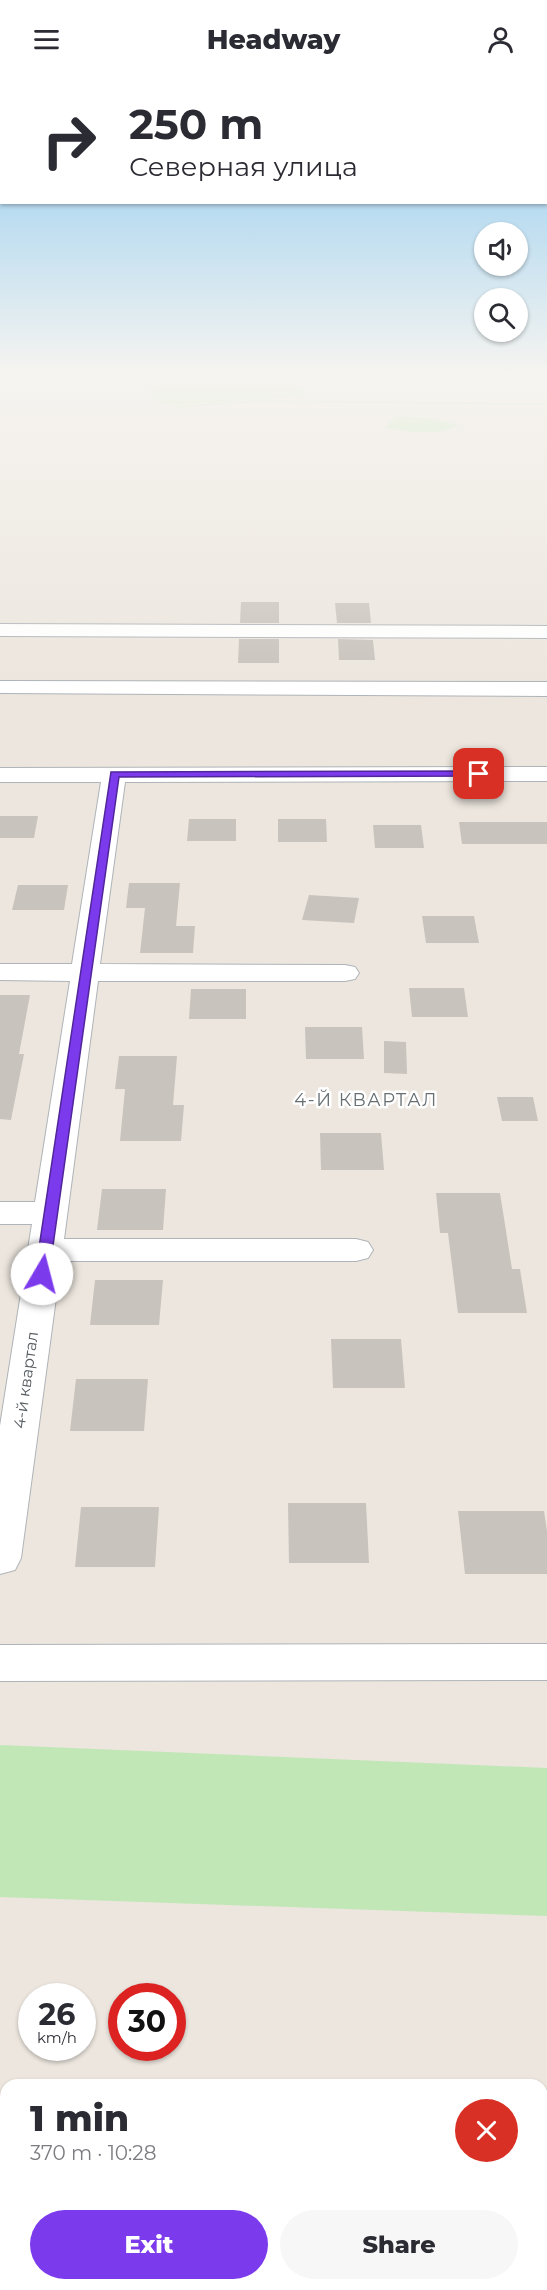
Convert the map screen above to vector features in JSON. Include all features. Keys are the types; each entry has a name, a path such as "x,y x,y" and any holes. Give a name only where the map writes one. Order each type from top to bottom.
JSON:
{"street":[{"path":"0,630 547,632"},
{"path":"0,687 547,689"},
{"name":"4-й квартал","path":"0,1558 114,774"},
{"path":"0,775 547,774"},
{"path":"0,972 345,973"},
{"path":"0,1212 51,1212"},
{"path":"45,1250 356,1250"},
{"path":"0,1663 547,1662"}],"green space":[{"path":"0,1745 547,1768 547,1916 0,1897"}],"building":[{"path":"241,602 279,602 279,623 240,623"},
{"path":"335,603 369,603 371,623 337,623"},
{"path":"239,639 279,639 279,663 238,663"},
{"path":"338,639 373,640 375,660 339,660"},
{"path":"0,816 38,816 34,838 0,838"},
{"path":"189,819 236,819 236,841 187,841"},
{"path":"278,819 326,819 327,842 278,842"},
{"path":"459,822 547,822 547,844 462,844"},
{"path":"373,825 421,825 424,848 375,848"},
{"path":"129,883 180,883 176,926 195,926 193,953 140,953 145,908 126,908"},
{"path":"18,885 68,885 64,910 12,910"},
{"path":"309,895 359,898 354,923 302,920"},
{"path":"422,916 474,916 479,943 426,943"},
{"path":"409,988 464,988 468,1017 412,1017"},
{"path":"191,989 246,989 246,1019 189,1019"},
{"path":"0,995 30,995 19,1054 24,1054 11,1120 0,1119"},
{"path":"305,1027 362,1027 364,1059 306,1059"},
{"path":"384,1041 406,1042 407,1074 384,1073"},
{"path":"119,1056 177,1056 173,1105 184,1105 181,1141 120,1141 125,1089 115,1089"},
{"path":"497,1097 533,1097 538,1121 502,1121"},
{"path":"320,1133 381,1133 384,1170 321,1170"},
{"path":"102,1189 166,1189 163,1230 97,1230"},
{"path":"436,1193 500,1193 512,1269 520,1269 527,1313 458,1313 448,1233 440,1233"},
{"path":"95,1280 163,1280 159,1325 90,1325"},
{"path":"331,1339 401,1339 405,1388 333,1388"},
{"path":"76,1379 148,1379 144,1431 70,1431"},
{"path":"288,1503 366,1503 369,1563 289,1563"},
{"path":"81,1507 159,1507 155,1567 75,1567"},
{"path":"458,1511 544,1511 547,1531 547,1574 465,1574"}],"district":[{"name":"4-Й КВАРТАЛ","path":"366,1100"}],"route":[{"path":"42,1274 114,774 479,774"}]}
